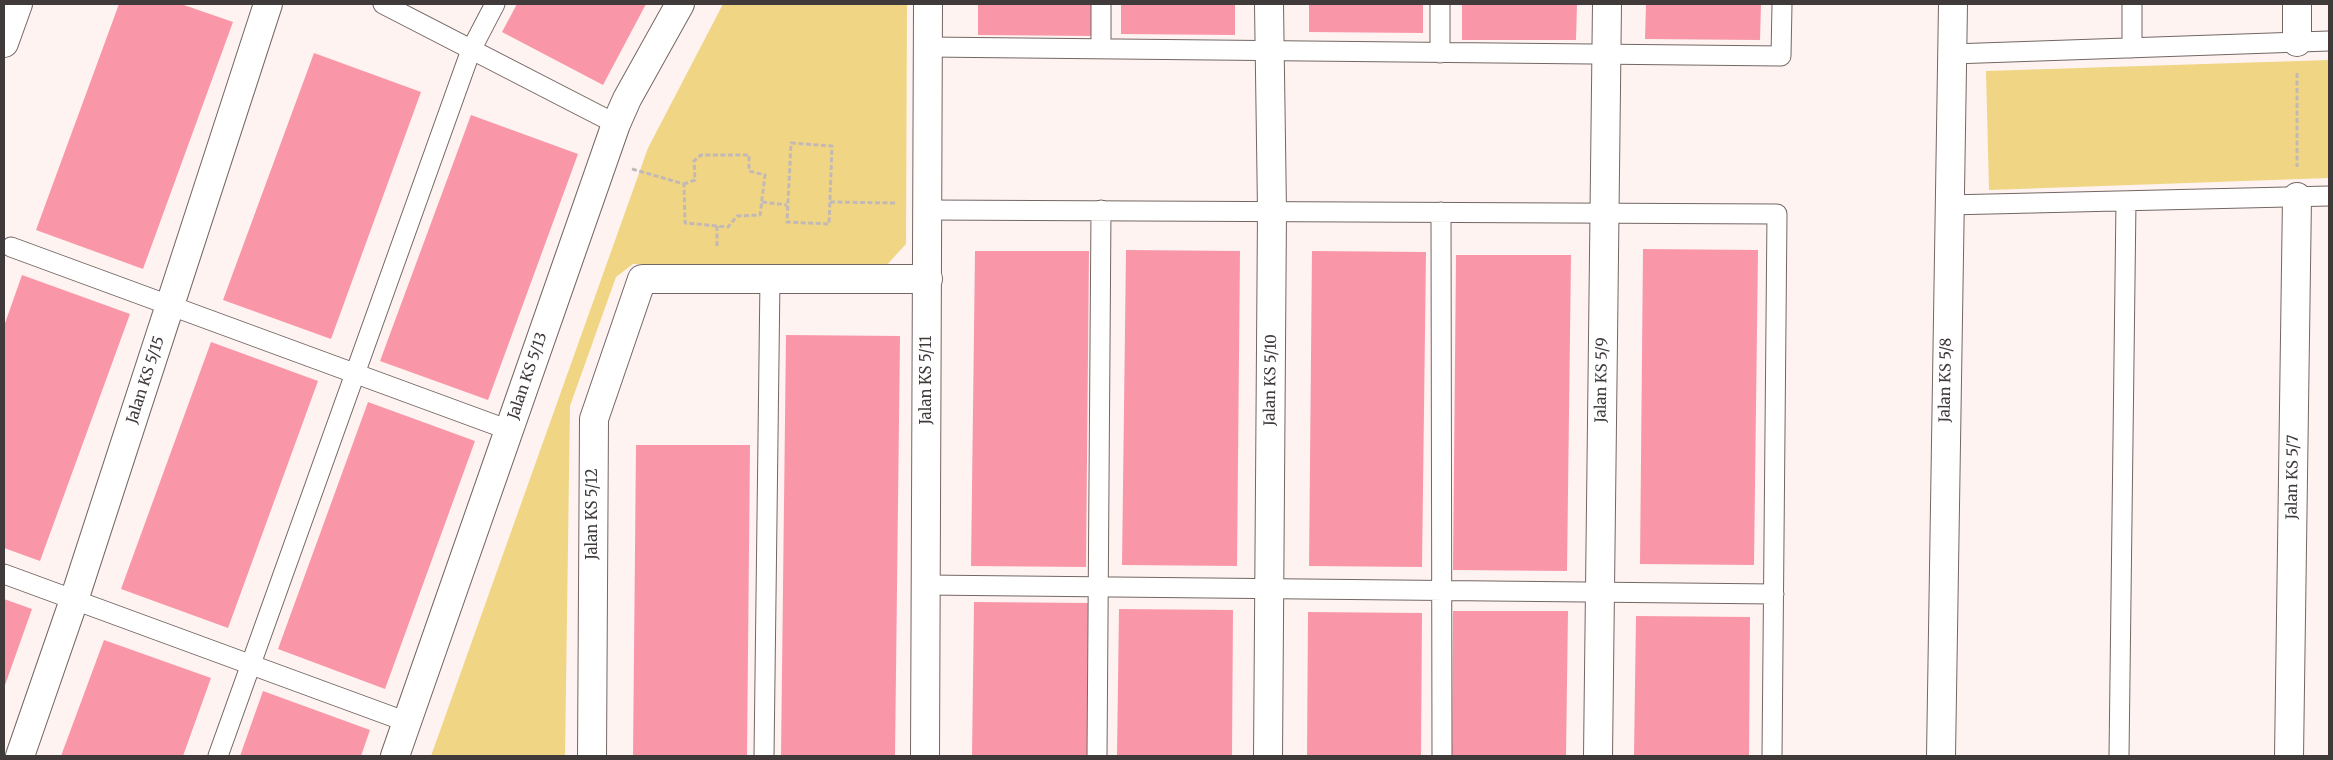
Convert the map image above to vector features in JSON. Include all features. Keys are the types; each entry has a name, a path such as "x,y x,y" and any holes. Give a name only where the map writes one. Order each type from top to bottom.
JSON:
{"street":[{"path":"4,43 18,4"},
{"name":"Jalan KS 5/15","path":"20,756 74,600 268,4"},
{"name":"Jalan KS 5/13","path":"395,756 616,124 627,99 680,4"},
{"name":"Jalan KS 5/11","path":"925,756 928,4"},
{"name":"Jalan KS 5/10","path":"1268,756 1272,211 1270,4"},
{"name":"Jalan KS 5/9","path":"1598,756 1606,4"},
{"name":"Jalan KS 5/8","path":"1942,756 1952,4"},
{"path":"2297,4 2297,42"},
{"name":"Jalan KS 5/7","path":"2289,756 2297,197"},
{"path":"770,278 928,280"},
{"name":"Jalan KS 5/12","path":"592,756 594,419 642,279 770,278"}],"lane":[{"path":"383,4 616,124"},
{"path":"218,756 471,50 495,4"},
{"path":"1101,4 1101,49"},
{"path":"1440,4 1440,53"},
{"path":"928,47 1781,56 1782,4"},
{"path":"2132,4 2132,48"},
{"path":"1952,54 2329,41"},
{"path":"1948,205 2329,196"},
{"path":"2119,756 2126,201"},
{"path":"927,206 1102,210 1777,214 1772,756"},
{"path":"1096,756 1102,210"},
{"path":"1441,212 1442,756"},
{"path":"11,247 509,430"},
{"path":"764,756 770,278"},
{"path":"4,574 407,722"},
{"path":"926,585 1774,594"}],"path":[{"path":"2297,42 2297,197"},
{"path":"791,143 832,146 829,224 787,222 787,205 791,143"},
{"path":"603,161 684,184 696,180 694,160 701,155 749,155 749,171 765,175 760,215 737,216 728,227 685,223 684,184"},
{"path":"762,202 787,205"},
{"path":"830,202 927,206"}],"shaded area":[{"path":"723,4 907,4 906,244 884,268 633,264 616,277 570,406 565,756 431,756 648,148"},
{"path":"2329,60 2329,178 1989,190 1986,71"}],"building":[{"path":"119,4 181,4 233,22 143,269 36,230"},
{"path":"517,4 646,4 603,85 502,32"},
{"path":"978,4 1093,4 1093,36 978,35"},
{"path":"1121,4 1235,4 1235,35 1121,34"},
{"path":"1309,4 1423,4 1423,33 1309,32"},
{"path":"1462,4 1577,4 1576,40 1462,40"},
{"path":"1646,4 1761,4 1760,40 1645,39"},
{"path":"314,53 421,92 331,339 223,300"},
{"path":"471,115 578,154 488,400 380,361"},
{"path":"1643,249 1758,250 1754,565 1640,564"},
{"path":"1126,250 1240,251 1237,566 1122,565"},
{"path":"975,251 1089,251 1086,567 971,566"},
{"path":"1312,251 1426,252 1422,567 1309,566"},
{"path":"1456,255 1571,255 1567,571 1453,570"},
{"path":"22,275 130,314 40,561 4,548 4,326"},
{"path":"786,335 900,336 895,756 781,756"},
{"path":"211,342 318,381 228,628 121,589"},
{"path":"368,402 475,441 385,689 278,649"},
{"path":"636,445 750,445 747,756 633,756"},
{"path":"4,599 32,609 4,688"},
{"path":"974,602 1088,603 1087,756 972,756"},
{"path":"1119,609 1233,610 1232,756 1117,756"},
{"path":"1453,611 1568,611 1566,756 1452,756"},
{"path":"1308,612 1422,613 1421,756 1307,756"},
{"path":"1636,616 1750,617 1749,756 1634,756"},
{"path":"104,640 211,678 183,756 61,756"},
{"path":"263,691 370,730 361,756 240,756"}]}
